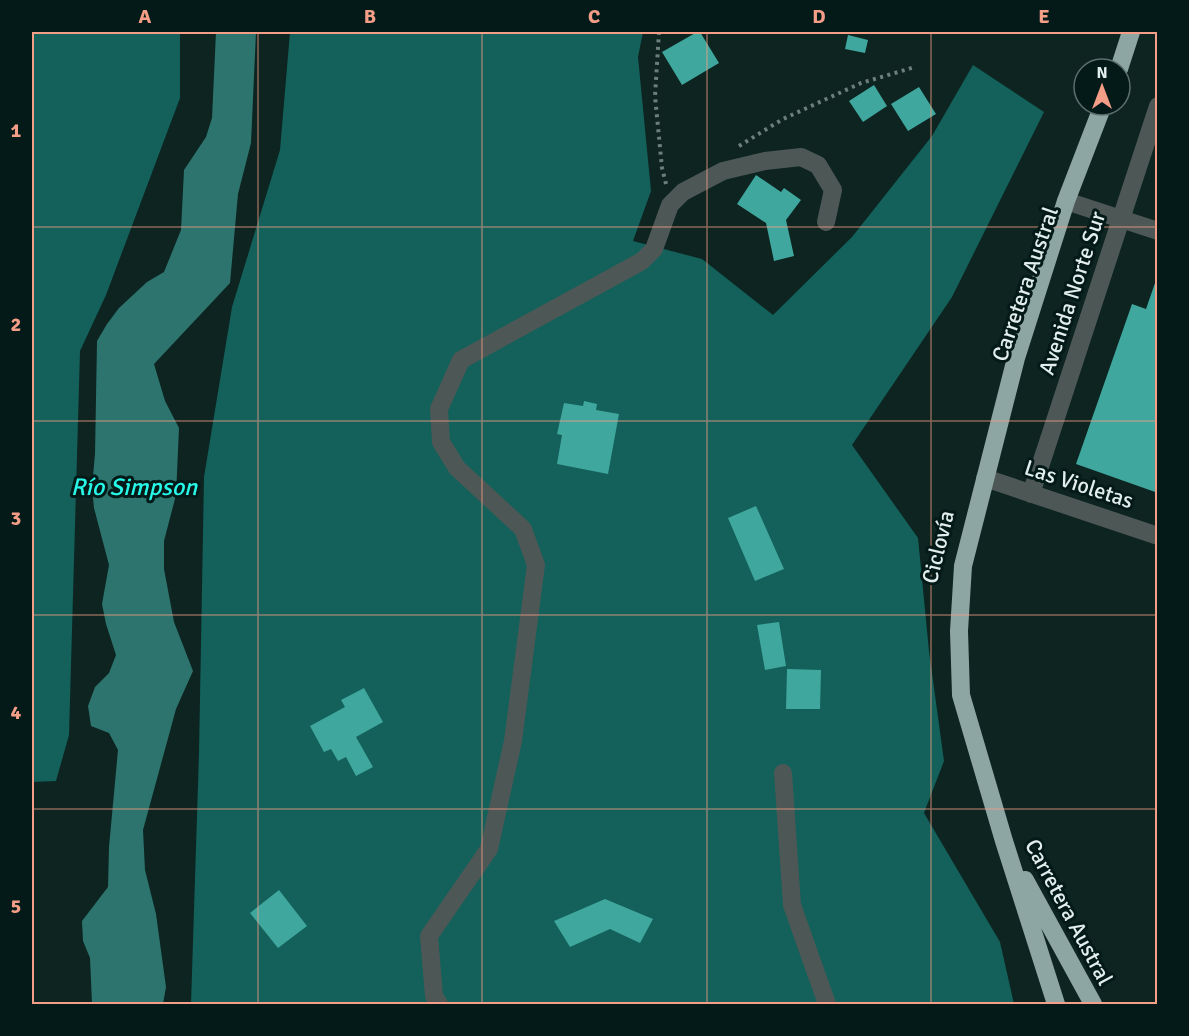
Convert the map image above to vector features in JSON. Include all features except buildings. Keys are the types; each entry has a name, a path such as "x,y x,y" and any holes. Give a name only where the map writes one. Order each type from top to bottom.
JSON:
{"highway":[{"path":"1122,57 1129,38"},
{"name":"Carretera Austral","path":"1056,1005 1004,842 961,695 959,631 963,566 985,478 1099,117"},
{"name":"Carretera Austral","path":"1072,202 1104,117"},
{"name":"Carretera Austral","path":"1004,842 1093,1005"}],"street":[{"name":"Avenida Norte Sur","path":"1031,494 1158,106"},
{"path":"439,1005 434,996 429,936 489,849 513,741 536,565 523,529 457,468 441,442 439,409 461,360 642,261 654,249 670,206 683,192 723,171 765,161 801,157 818,165 833,190 826,222"},
{"path":"1072,202 1158,231"},
{"name":"Las Violetas","path":"985,478 1158,536"},
{"path":"783,773 792,905 826,1005"}],"path":[{"path":"659,32 655,96 662,168 670,206"},
{"path":"723,171 735,148 783,119 861,83 915,67"}],"shaded area":[{"path":"32,32 180,32 180,98 106,295 80,351 69,735 56,781 32,782"},
{"path":"290,32 643,32 638,57 651,191 633,241 702,259 773,315 852,237 932,136 973,65 1044,112 952,297 852,445 918,538 929,651 944,761 924,813 1000,942 1014,1004 191,1004 199,753 204,477 232,307 280,150"}],"water":[{"name":"Río Simpson","path":"216,32 256,32 251,143 238,194 230,283 154,364 165,401 179,428 176,495 164,541 164,569 174,622 193,671 176,709 143,830 145,870 156,914 166,987 163,1004 92,1004 90,958 83,941 82,921 108,887 109,847 118,750 109,733 91,726 88,706 95,687 109,673 116,655 102,604 109,565 94,508 92,487 95,454 97,341 119,308 147,282 164,272 181,230 184,170 206,137 212,118"}]}
